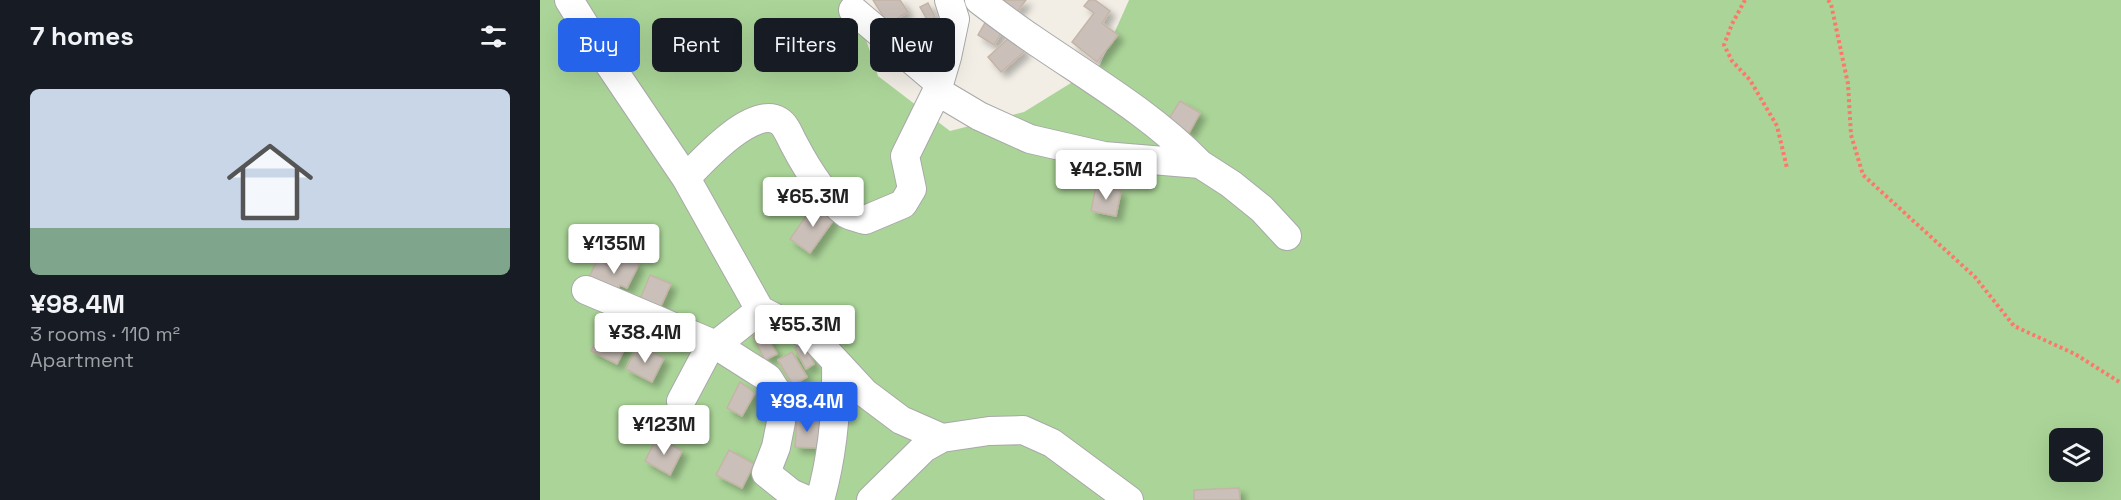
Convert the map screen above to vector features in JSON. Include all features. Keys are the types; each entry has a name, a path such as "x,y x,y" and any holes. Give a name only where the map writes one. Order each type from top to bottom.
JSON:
{"street":[{"path":"569,0 686,178 760,310 813,338 865,393 901,420 942,438"},
{"path":"686,178 722,142 754,120 769,117 782,122 807,168 828,195 848,215 865,220 903,204 912,189 905,156 938,87 955,19 949,0"},
{"path":"979,0 1123,99 1175,138 1200,164 1231,183 1263,209 1287,236"},
{"path":"853,10 938,87 979,116 1030,139 1104,156 1200,164"},
{"path":"586,290 716,345 768,378 780,397 781,422 776,447 766,473 791,494 807,500"},
{"path":"681,401 707,352 760,310"},
{"path":"820,500 833,448 837,402 836,362"},
{"path":"871,500 924,448 942,438 989,431 1023,430 1052,442 1129,500"}],"path":[{"path":"1745,0 1724,45 1732,62 1750,80 1777,126 1787,168"},
{"path":"1828,0 1831,4 1848,84 1851,135 1863,175 1975,277 2014,326 2075,354 2121,383"}],"green space":[{"path":"540,0 853,0 870,52 870,72 877,72 878,76 950,131 1024,112 1100,65 1129,0 2121,0 2121,500 540,500"}],"building":[{"path":"873,0 900,0 908,12 898,18 884,18"},
{"path":"1003,0 1026,0 1017,12"},
{"path":"1089,0 1095,0 1110,11 1102,23 1118,35 1097,62 1072,42 1094,13 1084,6"},
{"path":"928,3 935,17 926,18 920,7"},
{"path":"986,21 1003,30 994,45 978,35"},
{"path":"1011,36 1025,51 1001,72 988,57"},
{"path":"1180,101 1200,113 1189,133 1168,120"},
{"path":"1096,185 1121,191 1116,216 1091,211"},
{"path":"815,203 835,218 810,253 790,239"},
{"path":"624,256 639,264 627,288 620,285 616,293 588,280 597,260 617,270"},
{"path":"650,275 671,284 660,308 640,299"},
{"path":"604,327 629,340 617,364 591,351"},
{"path":"764,331 777,354 765,360 753,336"},
{"path":"803,343 814,364 806,369 795,348"},
{"path":"638,345 664,358 652,382 626,369"},
{"path":"792,352 807,377 793,385 778,360"},
{"path":"740,382 755,393 742,416 727,408"},
{"path":"797,418 820,420 818,448 795,447"},
{"path":"657,437 682,451 670,475 645,461"},
{"path":"729,450 754,464 742,488 716,475"},
{"path":"1239,488 1240,500 1194,500 1194,490"}]}
